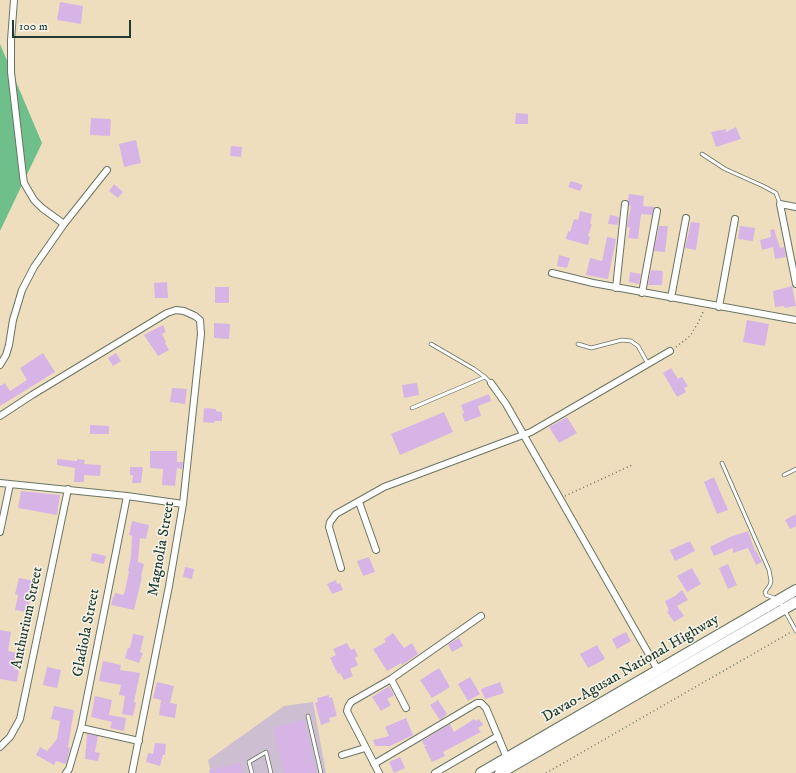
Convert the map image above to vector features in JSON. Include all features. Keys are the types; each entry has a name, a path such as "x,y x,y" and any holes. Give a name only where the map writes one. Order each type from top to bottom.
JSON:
{"highway":[{"name":"Davao-Agusan National Highway","path":"481,773 781,605 796,590"},
{"name":"Davao-Agusan National Highway","path":"781,605 796,602"},
{"name":"Davao-Agusan National Highway","path":"500,773 660,674"}],"street":[{"path":"14,0 11,40 11,72 22,176 24,183 34,200 42,208 64,224"},
{"path":"0,365 6,355 9,345 13,320 22,290 34,267 64,224 107,170"},
{"path":"616,288 625,204"},
{"path":"796,207 780,204 796,281"},
{"path":"642,293 657,211"},
{"path":"671,298 686,218"},
{"path":"719,307 735,219"},
{"path":"552,273 616,288 796,320"},
{"name":"Magnolia Street","path":"0,416 167,313 176,310 184,311 200,320 201,334 183,504 175,556 132,773"},
{"path":"341,568 330,527 330,522 336,514 384,487 524,435 670,351"},
{"path":"491,383 506,404 660,674"},
{"path":"0,483 68,489 183,504"},
{"path":"0,532 10,484"},
{"name":"Anthurium Street","path":"0,747 10,737 20,719 68,489"},
{"name":"Gladiola Street","path":"66,773 69,769 81,728 127,496"},
{"path":"359,502 376,550"},
{"path":"379,773 347,711 351,702 391,679 481,616"},
{"path":"391,679 406,708"},
{"path":"374,764 477,703 486,708 507,758"},
{"path":"81,728 139,741"},
{"path":"435,773 498,736"},
{"path":"342,755 366,748"}],"lane":[{"path":"702,154 725,169 763,186 776,194 780,204"},
{"path":"578,344 591,348 622,340 631,341 638,346 648,364"},
{"path":"431,344 460,360 485,377 491,383"},
{"path":"412,408 485,377"},
{"path":"722,463 769,570 771,581 770,586 765,592 766,595 781,605 796,630"},
{"path":"784,475 796,469"},
{"path":"308,716 322,773"},
{"path":"252,773 249,762 266,752 271,773"}],"path":[{"path":"670,351 690,336 698,323 706,304"},
{"path":"560,499 632,465"},
{"path":"546,773 796,630"}],"shaded area":[{"path":"313,702 326,773 211,773 208,760 284,706"}],"green space":[{"path":"0,44 42,143 0,231"}],"building":[{"path":"60,2 83,6 81,24 57,20"},
{"path":"516,113 528,114 528,124 515,124"},
{"path":"91,118 111,119 110,136 90,135"},
{"path":"736,127 741,139 716,147 711,132 726,129 726,132"},
{"path":"136,140 141,163 124,167 119,144"},
{"path":"231,146 242,147 241,157 230,156"},
{"path":"571,181 583,185 580,191 568,187"},
{"path":"114,184 123,192 118,198 109,191"},
{"path":"629,194 644,196 643,206 655,207 652,215 641,214 638,239 628,238 630,228 627,227 631,206 629,205 628,201"},
{"path":"580,211 592,214 590,224 592,224 588,236 590,237 588,245 566,239 574,219 578,220"},
{"path":"610,215 619,217 618,225 608,224"},
{"path":"691,222 700,223 696,250 685,248"},
{"path":"659,226 668,226 665,252 654,251"},
{"path":"740,226 755,228 753,241 738,239"},
{"path":"774,229 780,248 784,247 786,257 775,259 773,247 762,250 760,240 771,237 770,230"},
{"path":"607,237 616,239 608,279 586,275 590,258 602,261"},
{"path":"559,255 570,258 567,268 557,266"},
{"path":"651,270 663,271 662,285 648,285"},
{"path":"630,272 641,274 639,284 629,282"},
{"path":"167,282 168,298 155,298 154,283"},
{"path":"792,286 796,306 785,308 784,306 775,307 773,291"},
{"path":"215,287 229,287 229,303 215,303"},
{"path":"747,320 769,324 765,346 743,342"},
{"path":"214,323 230,324 229,339 214,338"},
{"path":"163,325 166,332 162,334 169,350 158,356 144,335"},
{"path":"43,353 55,372 0,406 0,386 5,383 10,391 27,380 20,368"},
{"path":"116,353 121,361 113,366 108,358"},
{"path":"671,368 678,379 682,377 688,386 684,388 686,392 677,397 663,373"},
{"path":"417,383 419,395 404,398 402,385"},
{"path":"172,388 187,389 185,404 170,402"},
{"path":"489,394 491,401 478,406 481,416 465,422 461,405"},
{"path":"204,408 216,409 216,411 222,412 222,421 215,421 214,423 203,422"},
{"path":"444,412 453,432 400,455 391,434"},
{"path":"567,417 577,433 559,443 549,427"},
{"path":"90,425 109,426 109,434 90,434"},
{"path":"150,451 177,451 177,462 183,462 182,469 177,468 175,486 162,485 163,469 150,468"},
{"path":"57,459 77,461 77,459 85,460 84,464 101,465 100,476 84,475 84,482 74,482 75,468 57,465"},
{"path":"130,467 143,467 141,483 132,483 133,475 130,475"},
{"path":"714,477 728,510 717,514 704,482"},
{"path":"21,491 60,495 57,515 18,508"},
{"path":"796,514 796,526 790,529 785,520"},
{"path":"132,521 149,525 146,539 140,538 138,562 144,564 134,610 111,605 115,593 123,595 125,591 131,557 132,536 129,535"},
{"path":"748,531 755,551 762,562 756,565 748,548 733,553 733,548 714,556 710,547 730,537"},
{"path":"690,541 695,551 675,561 670,550"},
{"path":"92,553 106,556 104,564 91,561"},
{"path":"369,557 375,572 363,576 357,561"},
{"path":"728,564 737,585 728,589 719,568"},
{"path":"185,567 194,569 192,579 183,577"},
{"path":"692,568 701,584 687,592 677,576"},
{"path":"19,578 39,582 36,598 31,597 27,612 15,610 18,595 15,594"},
{"path":"336,580 337,584 340,583 343,590 332,594 327,584"},
{"path":"682,590 688,600 677,606 684,616 674,622 667,612 669,611 665,601 677,595"},
{"path":"0,630 11,632 8,651 17,653 14,669 19,670 17,682 0,679"},
{"path":"626,632 631,641 617,649 612,639"},
{"path":"393,633 404,648 412,643 418,654 402,665 401,663 387,671 373,649 386,642 384,639"},
{"path":"133,634 144,636 140,652 143,653 139,663 125,658 128,648 130,648"},
{"path":"459,638 463,646 452,652 448,644"},
{"path":"347,643 351,650 354,648 358,656 355,658 358,665 350,669 353,676 344,680 340,673 338,674 330,658 336,655 333,649"},
{"path":"597,645 605,659 588,668 580,654"},
{"path":"103,661 121,665 120,670 140,673 134,702 136,703 133,716 122,714 125,696 119,695 121,685 99,681"},
{"path":"47,667 61,670 57,688 43,685"},
{"path":"439,668 450,687 432,698 420,680"},
{"path":"470,677 480,694 468,701 458,684"},
{"path":"157,682 174,686 170,703 177,704 175,718 159,715 161,700 153,698"},
{"path":"500,682 504,693 485,699 481,689"},
{"path":"389,686 394,695 387,699 391,705 381,711 372,697"},
{"path":"329,695 329,698 332,697 337,716 329,718 330,722 321,725 315,703 318,702 317,698"},
{"path":"95,696 112,700 109,715 126,718 124,731 110,728 112,722 91,717"},
{"path":"438,700 447,714 440,720 430,705"},
{"path":"54,706 74,710 68,747 70,748 66,764 56,761 54,765 36,755 40,747 47,751 57,739 60,721 51,719"},
{"path":"406,718 413,735 390,746 375,746 373,740 389,736 385,727"},
{"path":"474,719 476,721 479,719 483,725 478,728 481,732 443,752 445,756 432,762 424,746 428,745 424,745 422,741 450,724 454,732"},
{"path":"304,720 316,773 284,773 273,727"},
{"path":"87,734 98,736 95,752 100,753 98,761 85,759"},
{"path":"155,743 166,744 165,755 163,755 160,766 146,762 148,753 153,754"},
{"path":"400,757 405,768 394,773 389,762"},
{"path":"240,763 243,773 210,773 209,770"}]}
